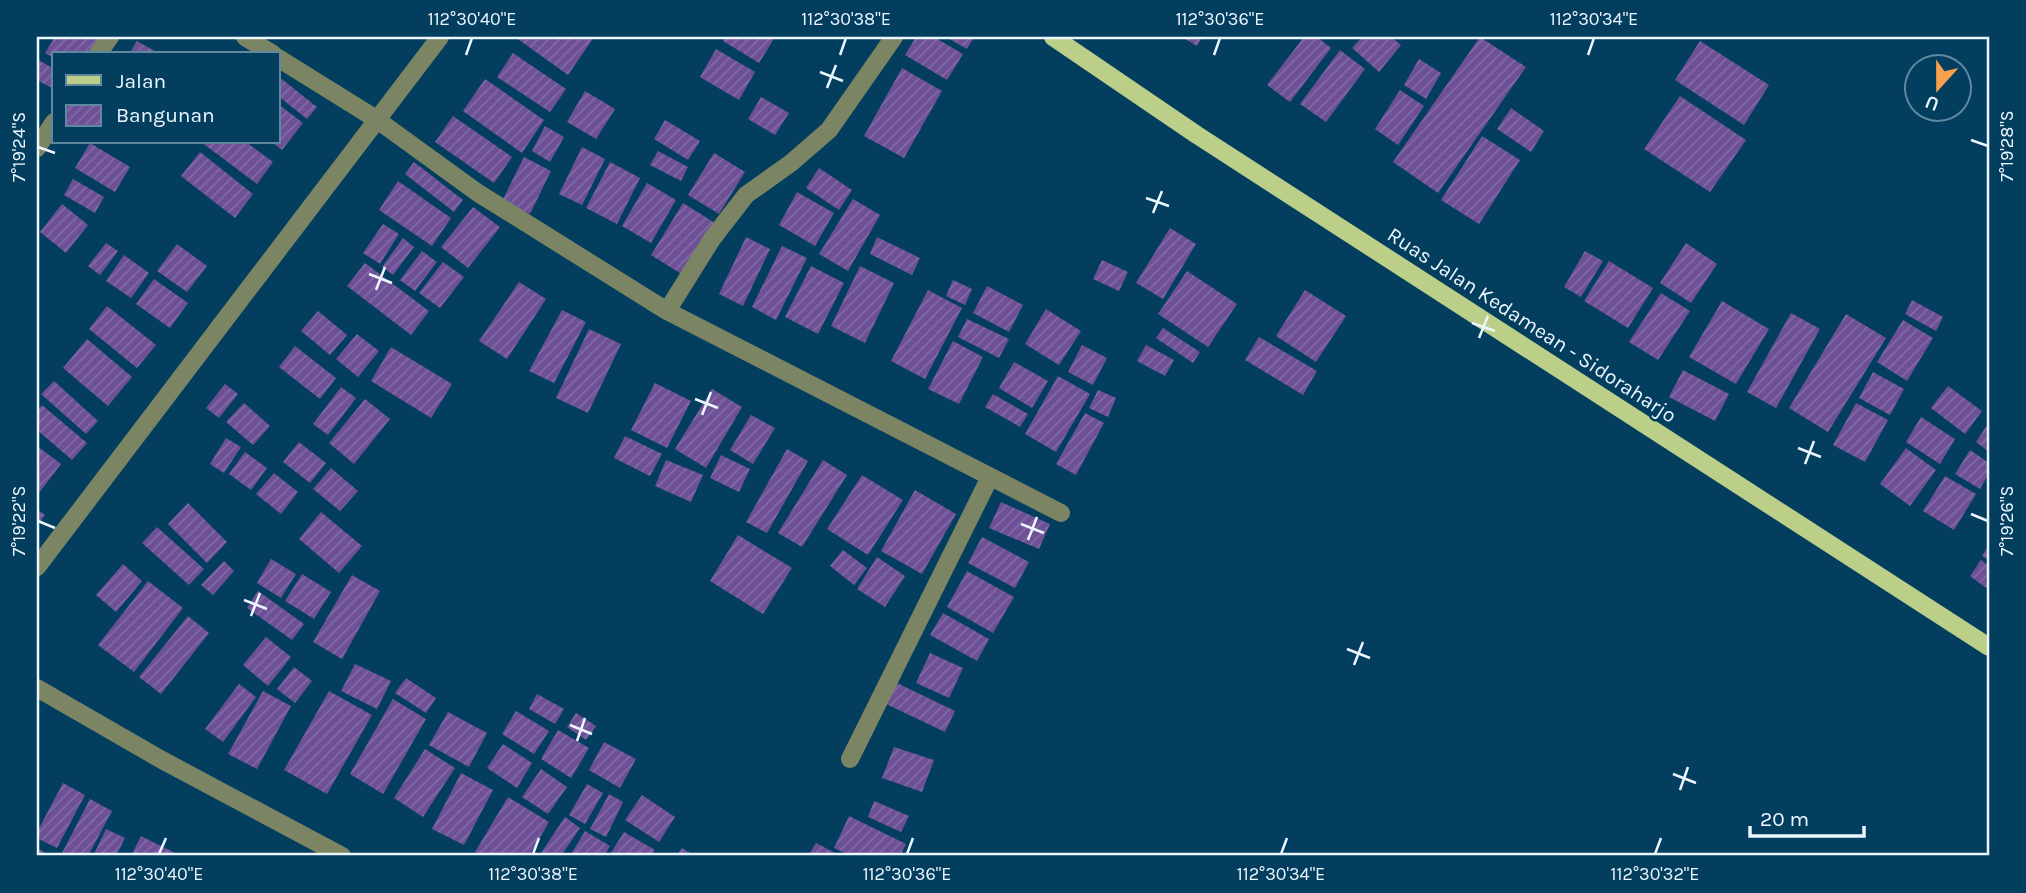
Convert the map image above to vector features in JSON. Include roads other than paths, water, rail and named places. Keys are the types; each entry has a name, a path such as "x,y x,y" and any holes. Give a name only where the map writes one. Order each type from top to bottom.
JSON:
{"main road":[{"name":"Ruas Jalan Kedamean - Sidoraharjo","path":"1053,37 1197,135 1989,647"}],"street":[{"path":"99,52 110,37"},
{"path":"245,37 270,52"},
{"path":"37,566 440,37"},
{"path":"667,311 712,239 746,195 791,163 829,130 894,37"},
{"path":"280,59 376,119 478,193 667,311 1061,513"},
{"path":"37,148 52,125"},
{"path":"850,759 990,477"},
{"path":"37,688 162,760 342,856"}]}
